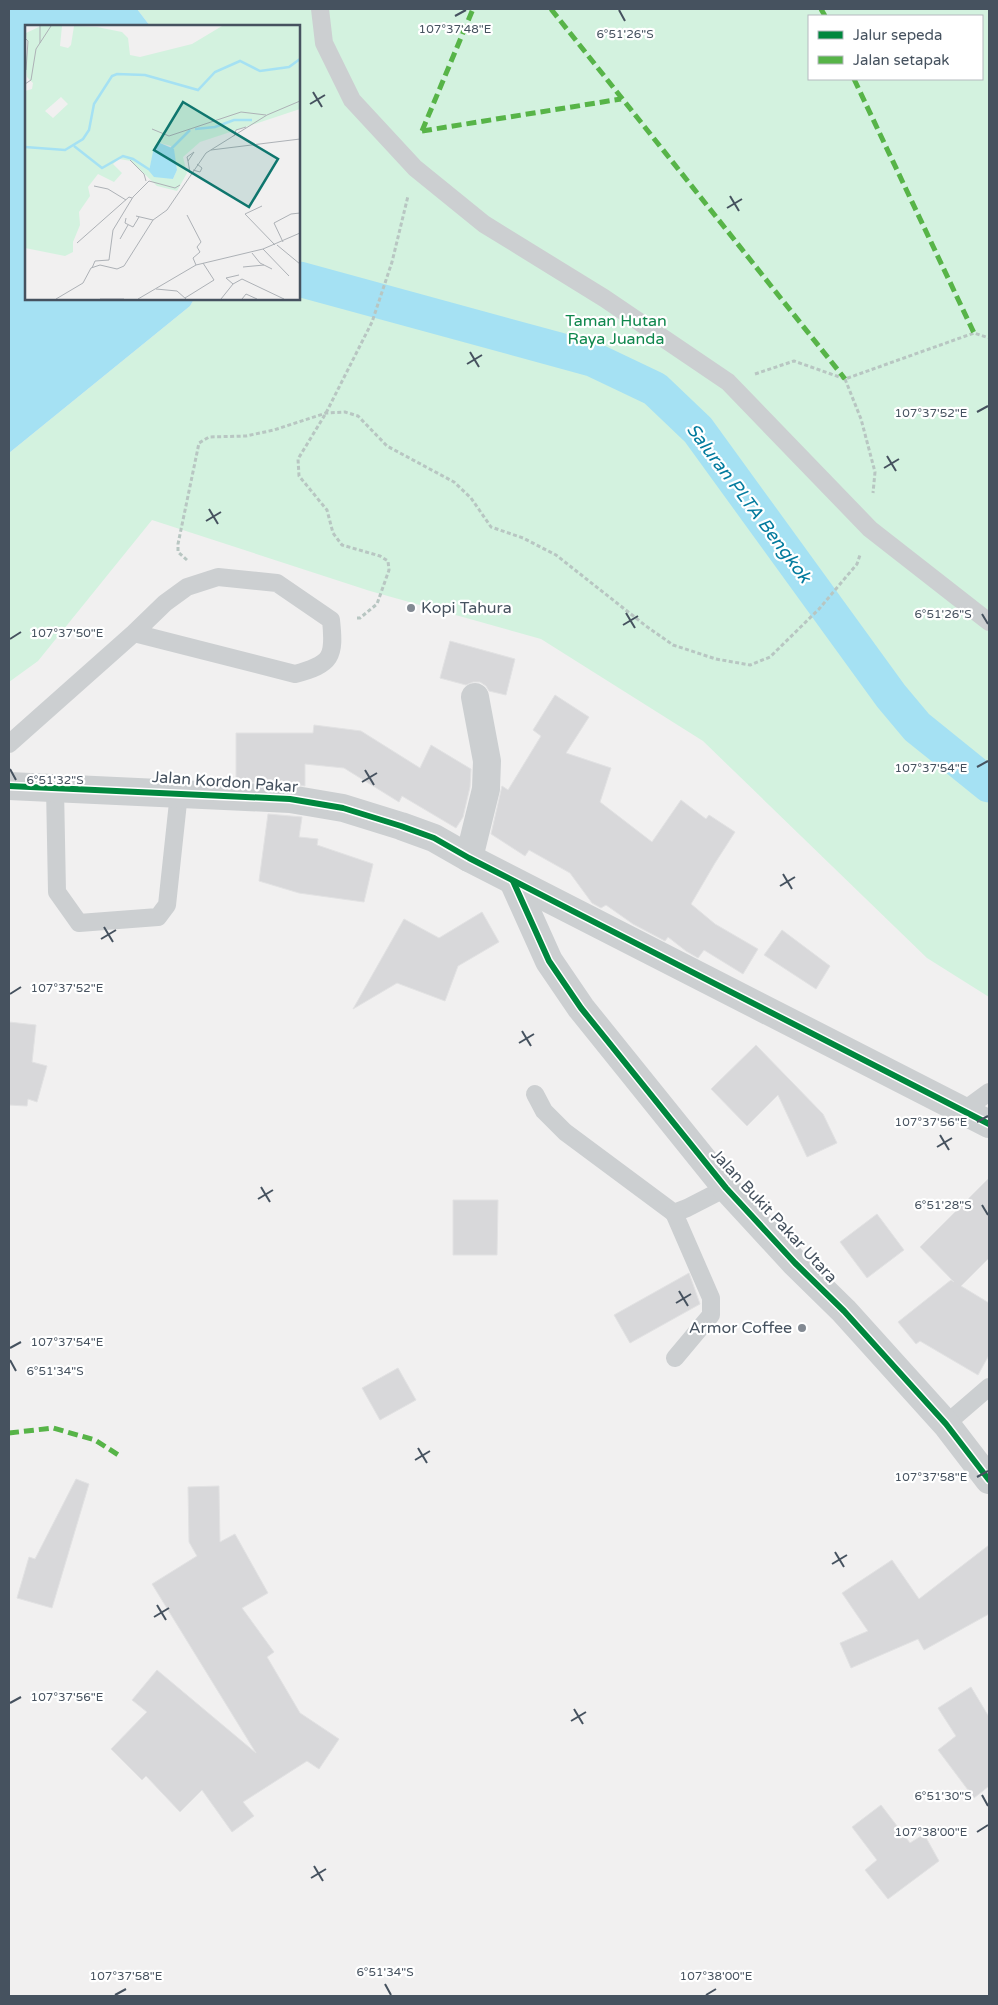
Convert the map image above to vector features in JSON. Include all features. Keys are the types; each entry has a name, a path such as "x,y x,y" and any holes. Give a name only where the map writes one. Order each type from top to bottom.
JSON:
{"street":[{"path":"469,858 486,789 487,761 475,697"},
{"name":"Jalan Kordon Pakar","path":"9,786 290,799 343,808 434,838 513,881 989,1124"},
{"name":"Jalan Bukit Pakar Utara","path":"513,881 548,961 576,1000 726,1188 844,1311 946,1424 989,1480"}],"lane":[{"path":"320,9 324,43 352,100 415,168 484,224 604,298 728,382 870,529 989,622"},
{"path":"9,744 165,603 187,587 218,577 277,583 331,620 332,652 318,668 295,674 134,633"},
{"path":"55,788 58,892 79,923 158,916 166,905 179,793"},
{"path":"963,1111 989,1092"},
{"path":"535,1094 544,1111 565,1132 674,1213 711,1298 711,1315 675,1358"},
{"path":"674,1213 726,1188"},
{"path":"946,1424 989,1387"}],"path":[{"path":"331,620 360,618 377,604 389,570 388,561 380,556 342,545 333,532 327,510 299,476 298,459 326,413 372,322 392,262"},
{"path":"728,382 794,361 844,379 974,333 989,338"},
{"path":"218,577 186,559 178,552 178,544 199,442 209,437 246,436 274,430 326,413 345,412 358,416 387,446 454,482 471,498 491,527 523,538 556,555 673,645 716,659 750,665 770,658 842,584 857,564 870,529 875,472 861,419 844,379"}],"green space":[{"name":"Taman Hutan Raya Juanda","path":"137,9 989,9 989,997 927,958 703,741 541,639 370,591 152,520 38,661 9,682 9,453 190,306 193,300 300,300 300,25 149,25"}],"water":[{"path":"9,9 137,9 149,25 25,25 25,300 193,300 190,306 9,453"}],"building":[{"path":"450,641 515,659 506,695 489,691 480,682 466,685 440,678"},
{"path":"555,695 589,717 566,753 611,768 600,802 652,842 681,800 706,819 709,815 735,832 691,904 715,924 758,949 743,974 704,950 698,958 668,937 665,941 633,924 606,905 601,908 592,903 570,873 529,850 525,856 491,834 502,786 508,790 541,736 533,730"},
{"path":"314,725 361,731 420,768 431,745 471,769 470,787 463,817 456,828 402,796 399,802 344,768 305,764 305,786 236,781 236,733 313,733"},
{"path":"268,814 302,817 299,837 318,839 317,845 373,864 364,902 299,893 259,881"},
{"path":"482,912 499,942 458,966 445,1001 397,983 353,1009 404,919 439,938"},
{"path":"782,930 830,966 816,989 764,955"},
{"path":"9,1022 36,1025 32,1062 47,1066 37,1102 28,1099 27,1106 9,1105"},
{"path":"756,1045 823,1114 837,1143 807,1157 778,1095 747,1126 711,1089"},
{"path":"989,1178 989,1258 961,1286 989,1303 989,1355 978,1375 920,1341 916,1344 898,1322 951,1280 954,1282 920,1247"},
{"path":"453,1200 498,1200 497,1255 453,1255"},
{"path":"877,1214 904,1250 867,1278 840,1242"},
{"path":"689,1273 700,1304 630,1343 614,1315"},
{"path":"398,1368 416,1400 380,1420 362,1388"},
{"path":"76,1479 89,1484 52,1608 17,1598 29,1557 35,1559"},
{"path":"219,1486 220,1542 235,1534 268,1593 242,1608 274,1652 267,1657 300,1713 339,1739 319,1769 307,1761 243,1802 254,1816 232,1832 202,1790 180,1812 146,1776 142,1780 111,1749 147,1712 132,1700 157,1670 256,1753 152,1584 197,1556 189,1542 188,1487"},
{"path":"989,1545 989,1614 924,1650 918,1639 851,1668 840,1643 868,1631 842,1593 892,1560 919,1599"},
{"path":"971,1687 989,1717 989,1786 974,1798 938,1750 956,1736 938,1708"},
{"path":"881,1805 910,1843 924,1834 939,1861 888,1899 865,1870 877,1860 852,1827"}],"waterway":[{"name":"Saluran PLTA Bengkok","path":"300,279 592,359 655,389 698,430 891,696 917,727 989,785"}],"marked path":[{"path":"422,131 473,9"},
{"path":"551,9 845,379"},
{"path":"821,9 824,15"},
{"path":"854,80 974,333"},
{"path":"422,131 621,99"},
{"path":"9,1433 53,1428 95,1440 120,1456"}],"cycle path":[{"path":"9,786 290,799 343,808 401,826 434,838 469,858 989,1124"},
{"path":"513,881 549,961 581,1008 726,1188 795,1263 844,1311 946,1424 989,1480"}],"place":[{"name":"Kopi Tahura","path":"411,608"},
{"name":"Armor Coffee","path":"802,1328"}]}
